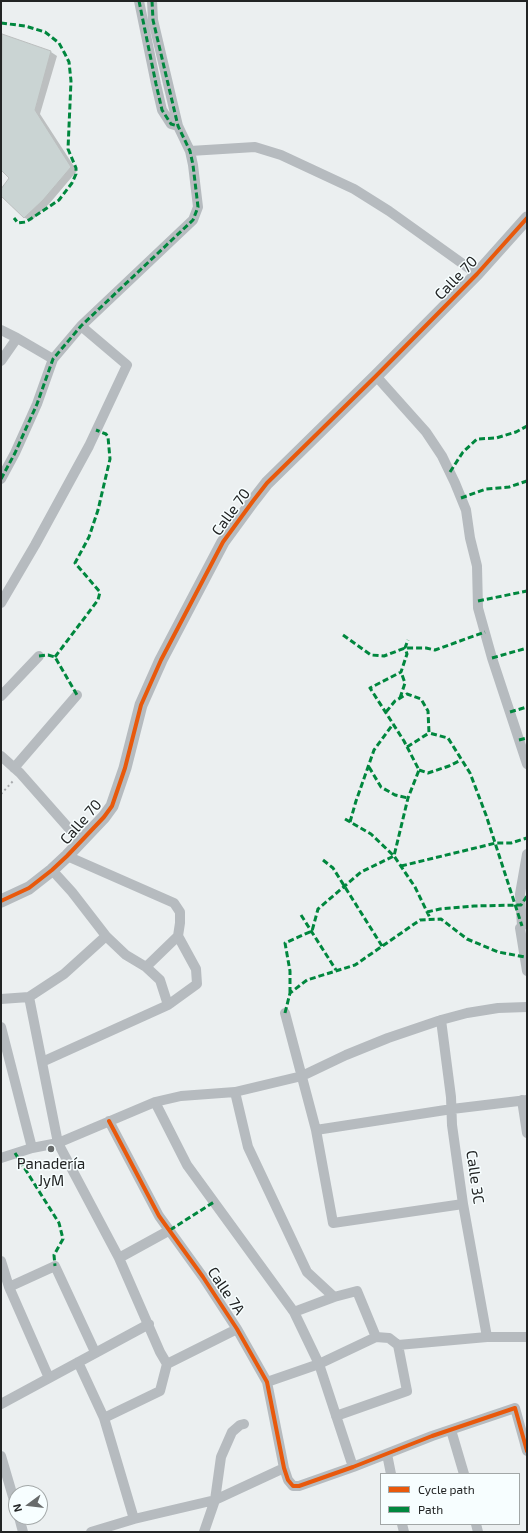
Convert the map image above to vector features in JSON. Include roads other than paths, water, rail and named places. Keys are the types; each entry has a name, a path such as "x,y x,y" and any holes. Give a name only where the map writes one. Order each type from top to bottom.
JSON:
{"street":[{"path":"139,1 162,110 171,124 178,126"},
{"path":"1,479 16,453 37,404 53,359 81,326 193,220 198,207 190,151 178,126 153,20 152,1"},
{"path":"190,151 255,146 281,155 354,189 389,211 477,274"},
{"name":"Calle 70","path":"1,901 29,888 52,870 104,817 112,806 125,768 141,705 161,660 223,542 267,483 477,274 527,218"},
{"path":"1,602 35,546 89,446 127,365 81,326"},
{"path":"1,330 53,359"},
{"path":"1,361 17,338"},
{"path":"376,376 426,432 447,466 466,510 476,566 478,608 492,658 527,764"},
{"path":"1,696 39,656"},
{"path":"17,771 77,694"},
{"path":"1,756 17,771 80,841"},
{"path":"527,854 520,894 525,925 520,928 527,971"},
{"path":"67,856 174,903 180,912 178,936 146,967"},
{"path":"52,870 72,892 106,936 126,955 146,967 160,980 168,1004"},
{"path":"1,999 29,997 64,974 106,936"},
{"path":"42,1062 168,1004 197,984 196,969 178,936"},
{"path":"29,997 58,1143 119,1258 166,1364 160,1390 104,1418"},
{"path":"1,1158 32,1148 58,1143 155,1102 181,1096 236,1092 302,1076 346,1055 388,1038 441,1020 498,1008 527,1007"},
{"path":"285,1013 316,1130 333,1224 463,1204"},
{"name":"Calle 3C","path":"441,1020 452,1109 452,1125 463,1204 487,1337"},
{"path":"1,1027 32,1148"},
{"path":"236,1092 248,1147 307,1272 334,1297"},
{"path":"316,1130 452,1109 524,1100 527,1133"},
{"path":"155,1102 188,1165 294,1312 319,1364 353,1467 450,1430 520,1414 527,1451"},
{"name":"Calle 7A","path":"109,1121 159,1216 237,1329 267,1382 284,1468 288,1480 293,1486 299,1486 353,1467"},
{"path":"119,1258 170,1230"},
{"path":"1,1261 9,1287 49,1378"},
{"path":"9,1287 55,1266 95,1352"},
{"path":"294,1312 334,1297 357,1291 376,1337"},
{"path":"1,1404 149,1324"},
{"path":"166,1364 237,1329"},
{"path":"267,1382 319,1364 376,1337 389,1338 398,1345 407,1391 336,1416"},
{"path":"398,1345 487,1337 527,1337"},
{"path":"78,1362 104,1418 134,1519"},
{"path":"204,1532 215,1500 221,1457 232,1432 240,1425 244,1424"},
{"path":"450,1430 464,1473"},
{"path":"387,1454 391,1473"},
{"path":"1,1456 10,1485"},
{"path":"91,1532 134,1519 215,1500 284,1468"}],"place":[{"name":"Panadería JyM","path":"51,1149"}]}
